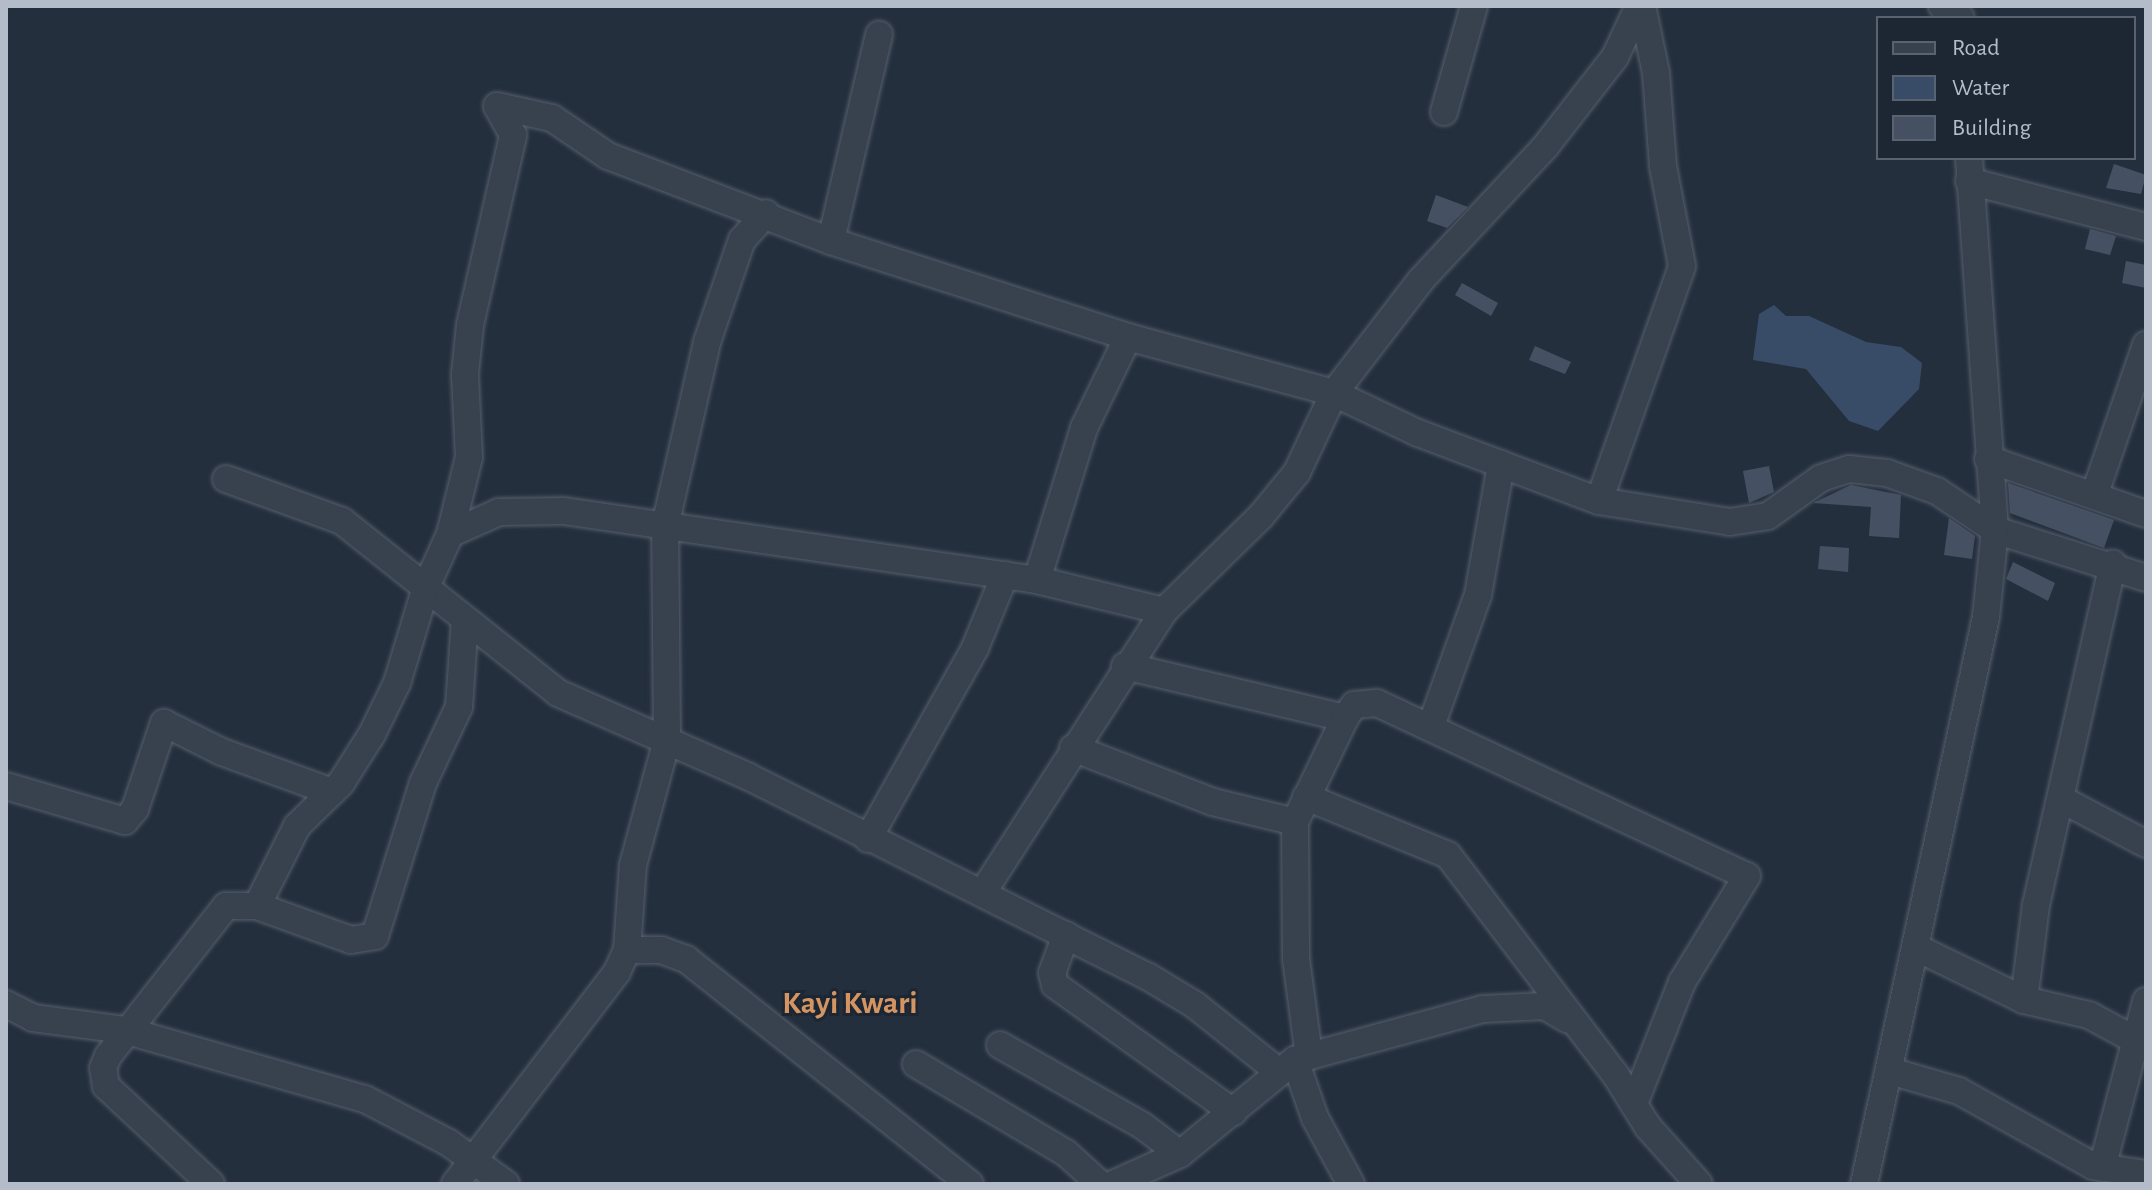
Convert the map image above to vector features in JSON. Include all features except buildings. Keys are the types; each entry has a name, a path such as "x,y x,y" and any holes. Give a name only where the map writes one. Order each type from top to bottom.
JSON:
{"street":[{"path":"1444,112 1474,6"},
{"path":"983,892 1125,666 1164,611 1261,516 1297,472 1334,393 1421,280 1545,147 1615,57 1641,6"},
{"path":"1599,501 1682,266 1663,166 1656,73 1641,6"},
{"path":"1942,6 1960,16"},
{"path":"831,241 879,35"},
{"path":"257,906 297,826 332,792 372,734 397,683 426,587 450,534 469,457 465,374 470,325 513,135 497,106 552,118 608,156 766,213 831,241 1128,337 1334,393 1501,464 1599,501 1730,522 1768,516 1821,478 1849,469 1887,473 1937,491 1995,530 2113,564 2146,578"},
{"path":"1864,1184 1971,704 1995,530 1969,170 2146,227"},
{"path":"455,1184 617,972 627,950 633,865 667,740 665,526 707,342 742,240 766,213"},
{"path":"1037,580 1084,428 1128,337"},
{"path":"2094,496 2146,345"},
{"path":"1988,459 2146,514"},
{"path":"1431,726 1478,595 1501,464"},
{"path":"226,479 342,521 558,693 667,740 983,892 1195,1005 1294,1063"},
{"path":"450,534 486,516 531,508 1037,580 1164,611"},
{"path":"2024,1000 2033,923 2113,564"},
{"path":"868,839 975,648 1005,575"},
{"path":"211,1184 106,1086 103,1068 124,1030 226,906 257,906 351,940 375,936 423,783 459,707 465,620"},
{"path":"1125,666 1345,718"},
{"path":"1351,1184 1315,1118 1294,1063 1295,822 1345,718 1363,701 1431,726 1747,876 1682,982 1634,1104"},
{"path":"6,786 125,821 135,809 164,723 222,752 332,792"},
{"path":"1073,748 1213,802 1295,822"},
{"path":"1306,797 1448,855 1634,1104 1699,1184"},
{"path":"2061,799 2146,844"},
{"path":"1066,935 1052,973 1055,985 1233,1112"},
{"path":"1917,948 2024,1000 2089,1015 2139,1044"},
{"path":"627,950 661,950 686,959 970,1184"},
{"path":"2102,1168 2139,1044 2146,1001"},
{"path":"6,1004 44,1020 124,1030 365,1099 475,1161 506,1184"},
{"path":"1113,1184 1180,1154 1294,1063 1483,1009 1545,1006 1572,1022"},
{"path":"1000,1045 1143,1126 1180,1154"},
{"path":"916,1064 1066,1153 1100,1184"},
{"path":"1890,1071 1959,1091 2049,1146 2102,1168 2146,1174"}],"water":[{"path":"1774,305 1786,316 1809,316 1866,342 1901,347 1922,363 1919,389 1878,431 1849,421 1806,369 1753,360 1759,314"}],"district":[{"name":"Kayi Kwari","path":"850,1003"}]}
